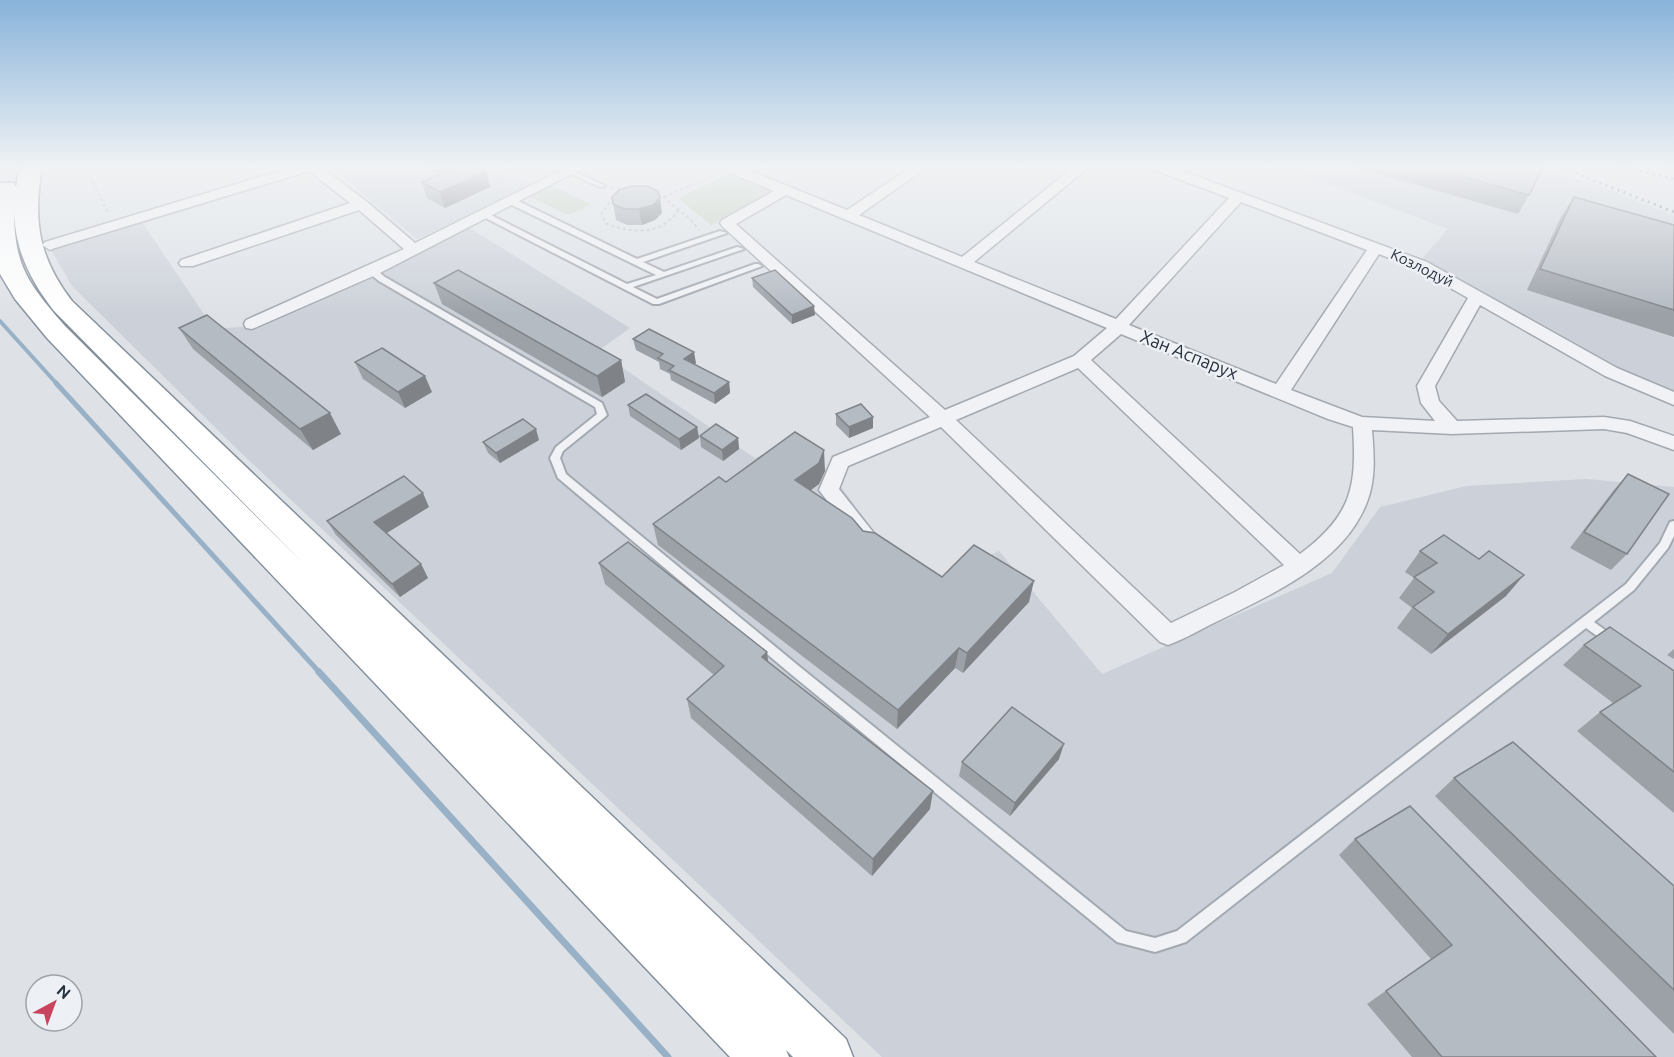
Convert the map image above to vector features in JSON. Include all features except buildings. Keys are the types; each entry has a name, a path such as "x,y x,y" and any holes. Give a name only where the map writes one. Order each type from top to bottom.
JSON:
{"highway":[{"path":"6,215 4,240 10,268 24,294 56,332 764,1057"},
{"path":"27,215 29,244 39,273 63,306 828,1057"}],"street":[{"path":"50,245 146,215"},
{"path":"187,263 328,215"},
{"path":"374,215 413,249"},
{"path":"252,324 372,270 479,215"},
{"path":"740,215 727,223 944,419 1168,635 1300,567 1322,549 1352,513 1361,488 1364,465 1362,423"},
{"path":"962,264 1022,215"},
{"path":"871,544 829,490 840,462 1080,360 1118,327 1221,215"},
{"name":"Козлодуй","path":"1289,215 1421,264 1611,372 1674,399"},
{"name":"Хан Аспарух","path":"848,216 1335,415 1362,423 1452,428 1604,423 1630,427 1674,443"},
{"path":"1281,391 1376,247"},
{"path":"1452,428 1430,404 1426,386 1477,296"},
{"path":"1080,360 1300,567"}],"lane":[{"path":"485,215 656,302 758,266"},
{"path":"540,215 663,275"},
{"path":"636,262 723,233"},
{"path":"626,287 740,249"},
{"path":"372,270 382,279 599,405 602,415 559,449 555,458 561,476 1122,937 1155,945 1181,937 1630,587 1664,545 1674,525"},
{"path":"1586,622 1621,648"}],"path":[{"path":"109,215 114,225"},
{"path":"603,215 605,224 619,230 639,232 660,228 675,219 676,215"},
{"path":"685,215 707,239"}],"shaded area":[{"path":"388,215 468,215 417,239"},
{"path":"1412,215 1674,216 1674,395 1611,370 1420,261 1448,229"},
{"path":"140,219 214,329 253,326 465,225 630,328 598,351 755,458 786,443 829,470 899,566 929,582 999,551 1102,674 1332,573 1380,507 1466,486 1586,479 1674,487 1674,1057 882,1057 237,449 72,286 50,248"}],"green space":[{"path":"699,215 728,215 711,225"}],"waterway":[{"path":"0,321 57,384"},
{"path":"56,383 320,673"},
{"path":"319,672 668,1057"}]}
